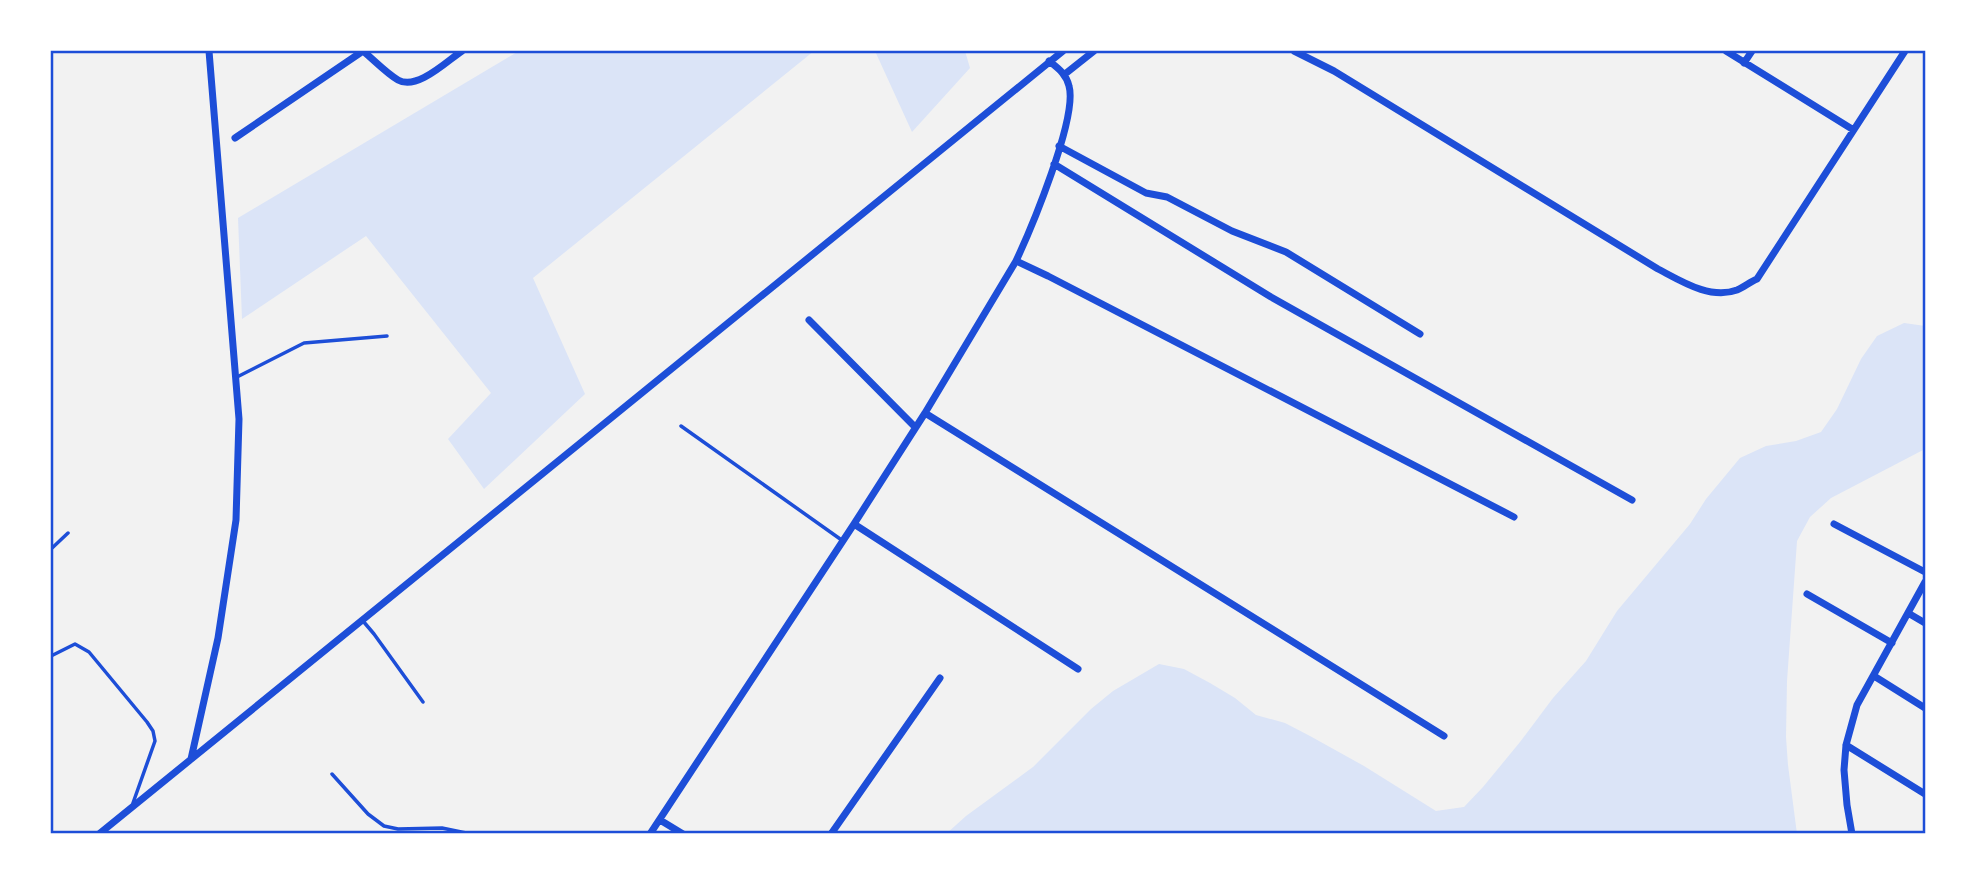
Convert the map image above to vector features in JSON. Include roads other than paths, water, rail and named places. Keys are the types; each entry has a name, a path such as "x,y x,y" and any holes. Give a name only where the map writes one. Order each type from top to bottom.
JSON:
{"street":[{"path":"191,760 218,638 236,520 239,419 209,51"},
{"path":"235,138 363,51 398,80 407,83 424,78 461,51"},
{"path":"99,834 1063,51"},
{"path":"1065,74 1094,51"},
{"path":"1294,51 1334,71 1658,269 1688,285 1716,293 1735,291 1757,279 1905,51"},
{"path":"1726,51 1852,129"},
{"path":"1744,63 1752,51"},
{"path":"650,834 925,413 1016,261 1027,239 1054,164 1070,111 1070,89 1065,74 1049,61"},
{"path":"1059,146 1146,193 1167,197 1232,231 1286,252 1420,334"},
{"path":"1054,164 1271,297 1632,499"},
{"path":"1016,261 1514,517"},
{"path":"809,320 915,427"},
{"path":"925,413 1444,736"},
{"path":"854,524 1078,669"},
{"path":"1834,524 1925,572"},
{"path":"1852,834 1844,771 1846,745 1857,705 1925,582"},
{"path":"1807,594 1892,643"},
{"path":"1908,614 1925,623"},
{"path":"1874,676 1925,708"},
{"path":"831,834 940,678"},
{"path":"1846,745 1925,794"},
{"path":"660,820 683,834"}],"lane":[{"path":"236,377 304,343 387,336"},
{"path":"681,426 843,541"},
{"path":"51,548 68,533"},
{"path":"362,621 422,702"},
{"path":"51,656 75,644 89,652 153,731 155,741 132,808"},
{"path":"332,774 368,814 384,826 398,829 442,828 471,834"}]}
